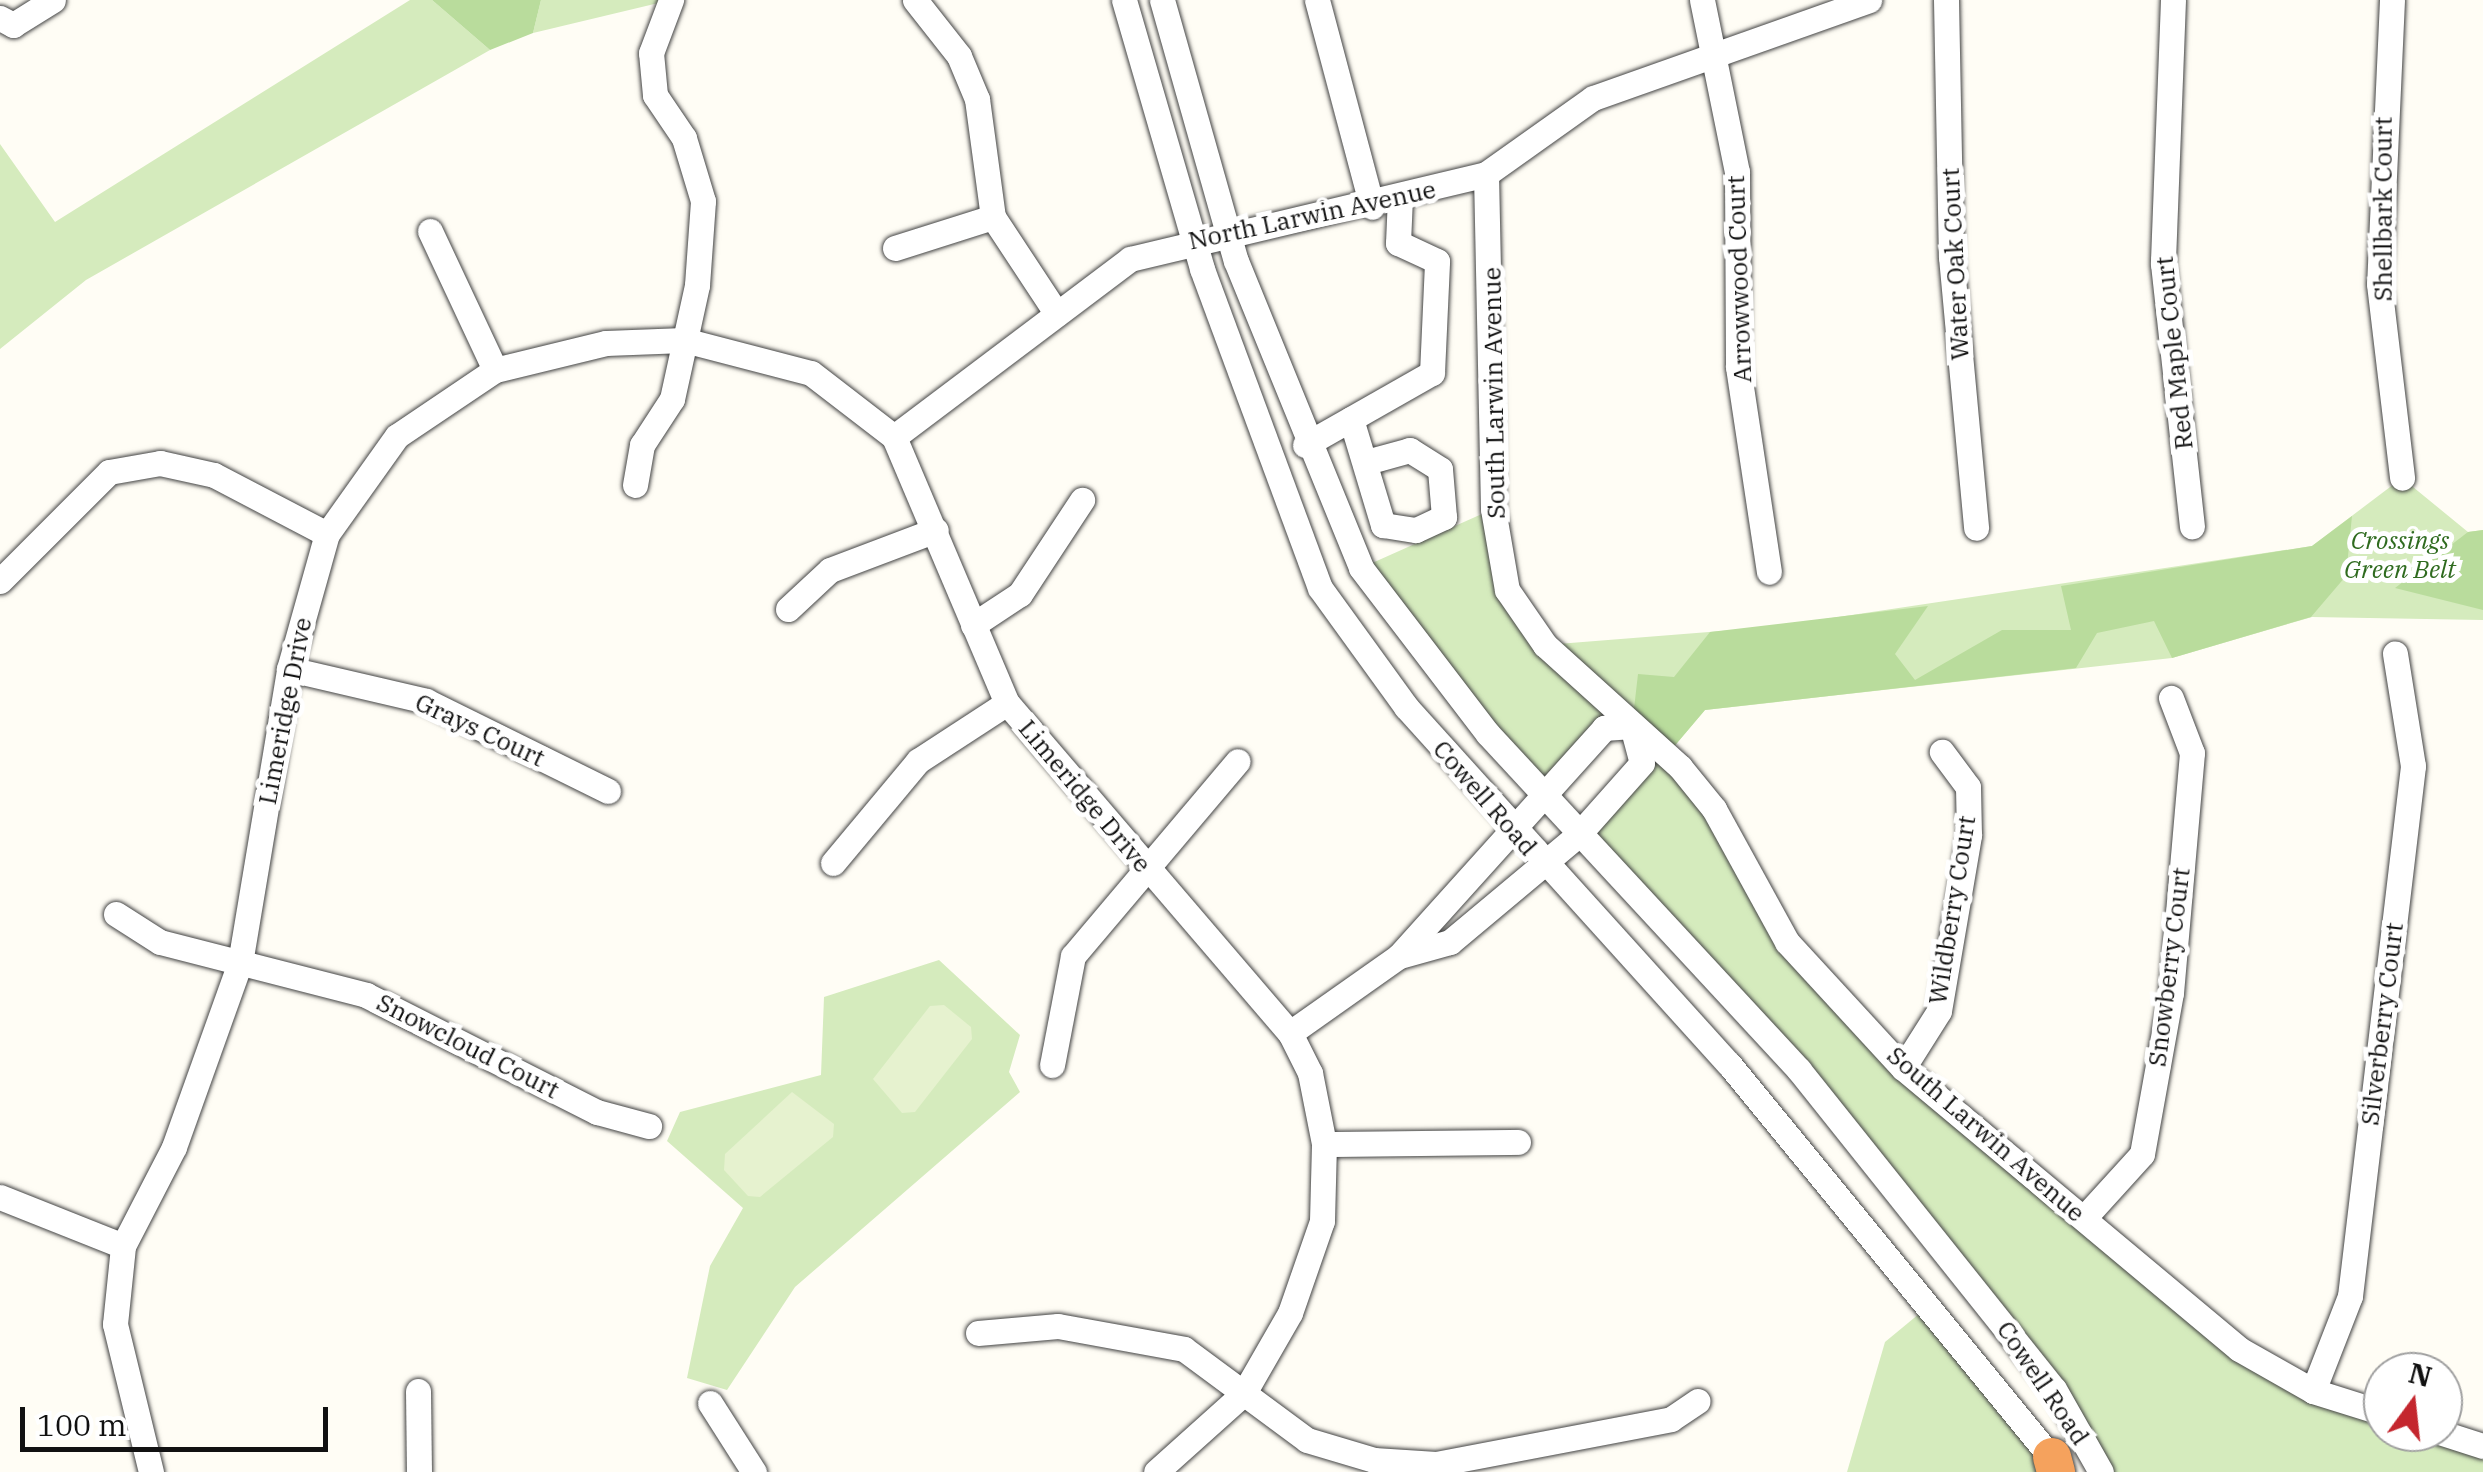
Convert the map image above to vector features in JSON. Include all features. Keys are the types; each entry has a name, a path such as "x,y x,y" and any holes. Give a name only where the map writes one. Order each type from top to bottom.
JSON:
{"street":[{"path":"7,22 52,0"},
{"path":"635,485 684,340 704,200 684,138 655,95 651,53 671,0"},
{"path":"915,0 959,56 977,99 994,217 1057,314"},
{"name":"Cowell Road","path":"1124,0 1194,241 1320,588 1508,828 1730,1064 2057,1467"},
{"name":"Cowell Road","path":"1162,0 1227,233 1305,445 1361,568 1539,793 1799,1070 2054,1389 2102,1472"},
{"path":"1317,0 1372,206"},
{"name":"Arrowwood Court","path":"1702,0 1715,47 1737,172 1738,367 1769,572"},
{"name":"North Larwin Avenue","path":"894,438 1130,259 1227,233 1372,206 1486,174 1593,98 1715,47 1869,0"},
{"name":"Water Oak Court","path":"1946,0 1952,258 1976,528"},
{"name":"Red Maple Court","path":"2172,0 2163,264 2192,526"},
{"name":"Shellbark Court","path":"2392,0 2379,284 2402,478"},
{"name":"South Larwin Avenue","path":"1486,174 1493,509 1507,590 1545,645 1714,809 1787,942 1903,1068 2238,1349 2313,1390 2363,1407"},
{"path":"1305,445 1432,373 1437,261 1398,243 1400,198"},
{"path":"895,248 994,217"},
{"path":"430,231 494,370"},
{"name":"Limeridge Drive","path":"151,1472 115,1324 124,1246 174,1147 240,963 288,670 327,534 397,436 494,370 606,343 684,340 811,373 894,438 1007,703 1142,867 1290,1033 1310,1073 1324,1144 1322,1221 1290,1313 1244,1393 1156,1472"},
{"path":"1351,419 1370,461"},
{"path":"0,581 109,472 160,462 214,475 327,534"},
{"path":"973,625 1020,594 1082,500"},
{"path":"788,609 830,570 936,530"},
{"name":"Silverberry Court","path":"2313,1390 2350,1296 2414,766 2394,652"},
{"name":"Grays Court","path":"288,670 426,701 608,792"},
{"name":"Snowberry Court","path":"2084,1218 2142,1154 2171,993 2192,753 2171,698"},
{"path":"833,863 918,761 1007,703"},
{"path":"1290,1033 1400,956 1539,793 1604,728 1632,726 1642,763 1578,835 1450,942 1400,956"},
{"name":"Wildberry Court","path":"1903,1068 1939,1011 1969,835 1968,787 1942,752"},
{"path":"1052,1064 1073,956 1142,867 1238,761"},
{"name":"Snowcloud Court","path":"116,914 160,942 366,995 598,1112 649,1126"},
{"path":"1324,1144 1518,1142"},
{"path":"0,1197 124,1246"},
{"path":"978,1333 1058,1326 1184,1349 1307,1440 1374,1460 1436,1464 1671,1419 1698,1401"},
{"path":"418,1391 419,1472"},
{"path":"710,1403 754,1472"}],"green space":[{"path":"410,0 432,0 490,50 86,280 0,349 0,144 55,222"},
{"path":"432,0 541,0 533,33 490,50"},
{"path":"541,0 671,0 533,33"},
{"name":"Crossings Green Belt","path":"2402,478 2468,532 2483,530 2483,620 2312,617 2172,658 1705,710 1666,756 1787,942 1903,1068 2239,1349 2363,1404 2363,1452 2463,1452 2463,1440 2483,1446 2483,1472 2101,1472 1960,1266 1578,835 1642,763 1632,727 1603,728 1539,793 1361,568 1493,509 1507,590 1545,645 1772,627 2312,546"},
{"path":"2352,516 2346,576 2311,617 2172,658 2154,621 2097,633 2076,668 1705,710 1666,756 1632,726 1638,674 1674,677 1710,632 1928,606 1895,654 1915,680 2002,630 2071,630 2061,586 2312,546"},
{"path":"2483,530 2483,610 2395,588 2468,532"},
{"path":"939,960 1020,1035 1009,1072 1020,1092 795,1287 727,1390 687,1378 710,1266 743,1208 667,1141 680,1112 821,1075 824,997"},
{"path":"944,1005 971,1027 972,1039 915,1112 902,1113 873,1079 930,1006"},
{"path":"792,1092 834,1124 833,1137 760,1197 748,1196 724,1170 725,1154"},
{"path":"1931,1304 2056,1472 1847,1472 1885,1342"}]}
